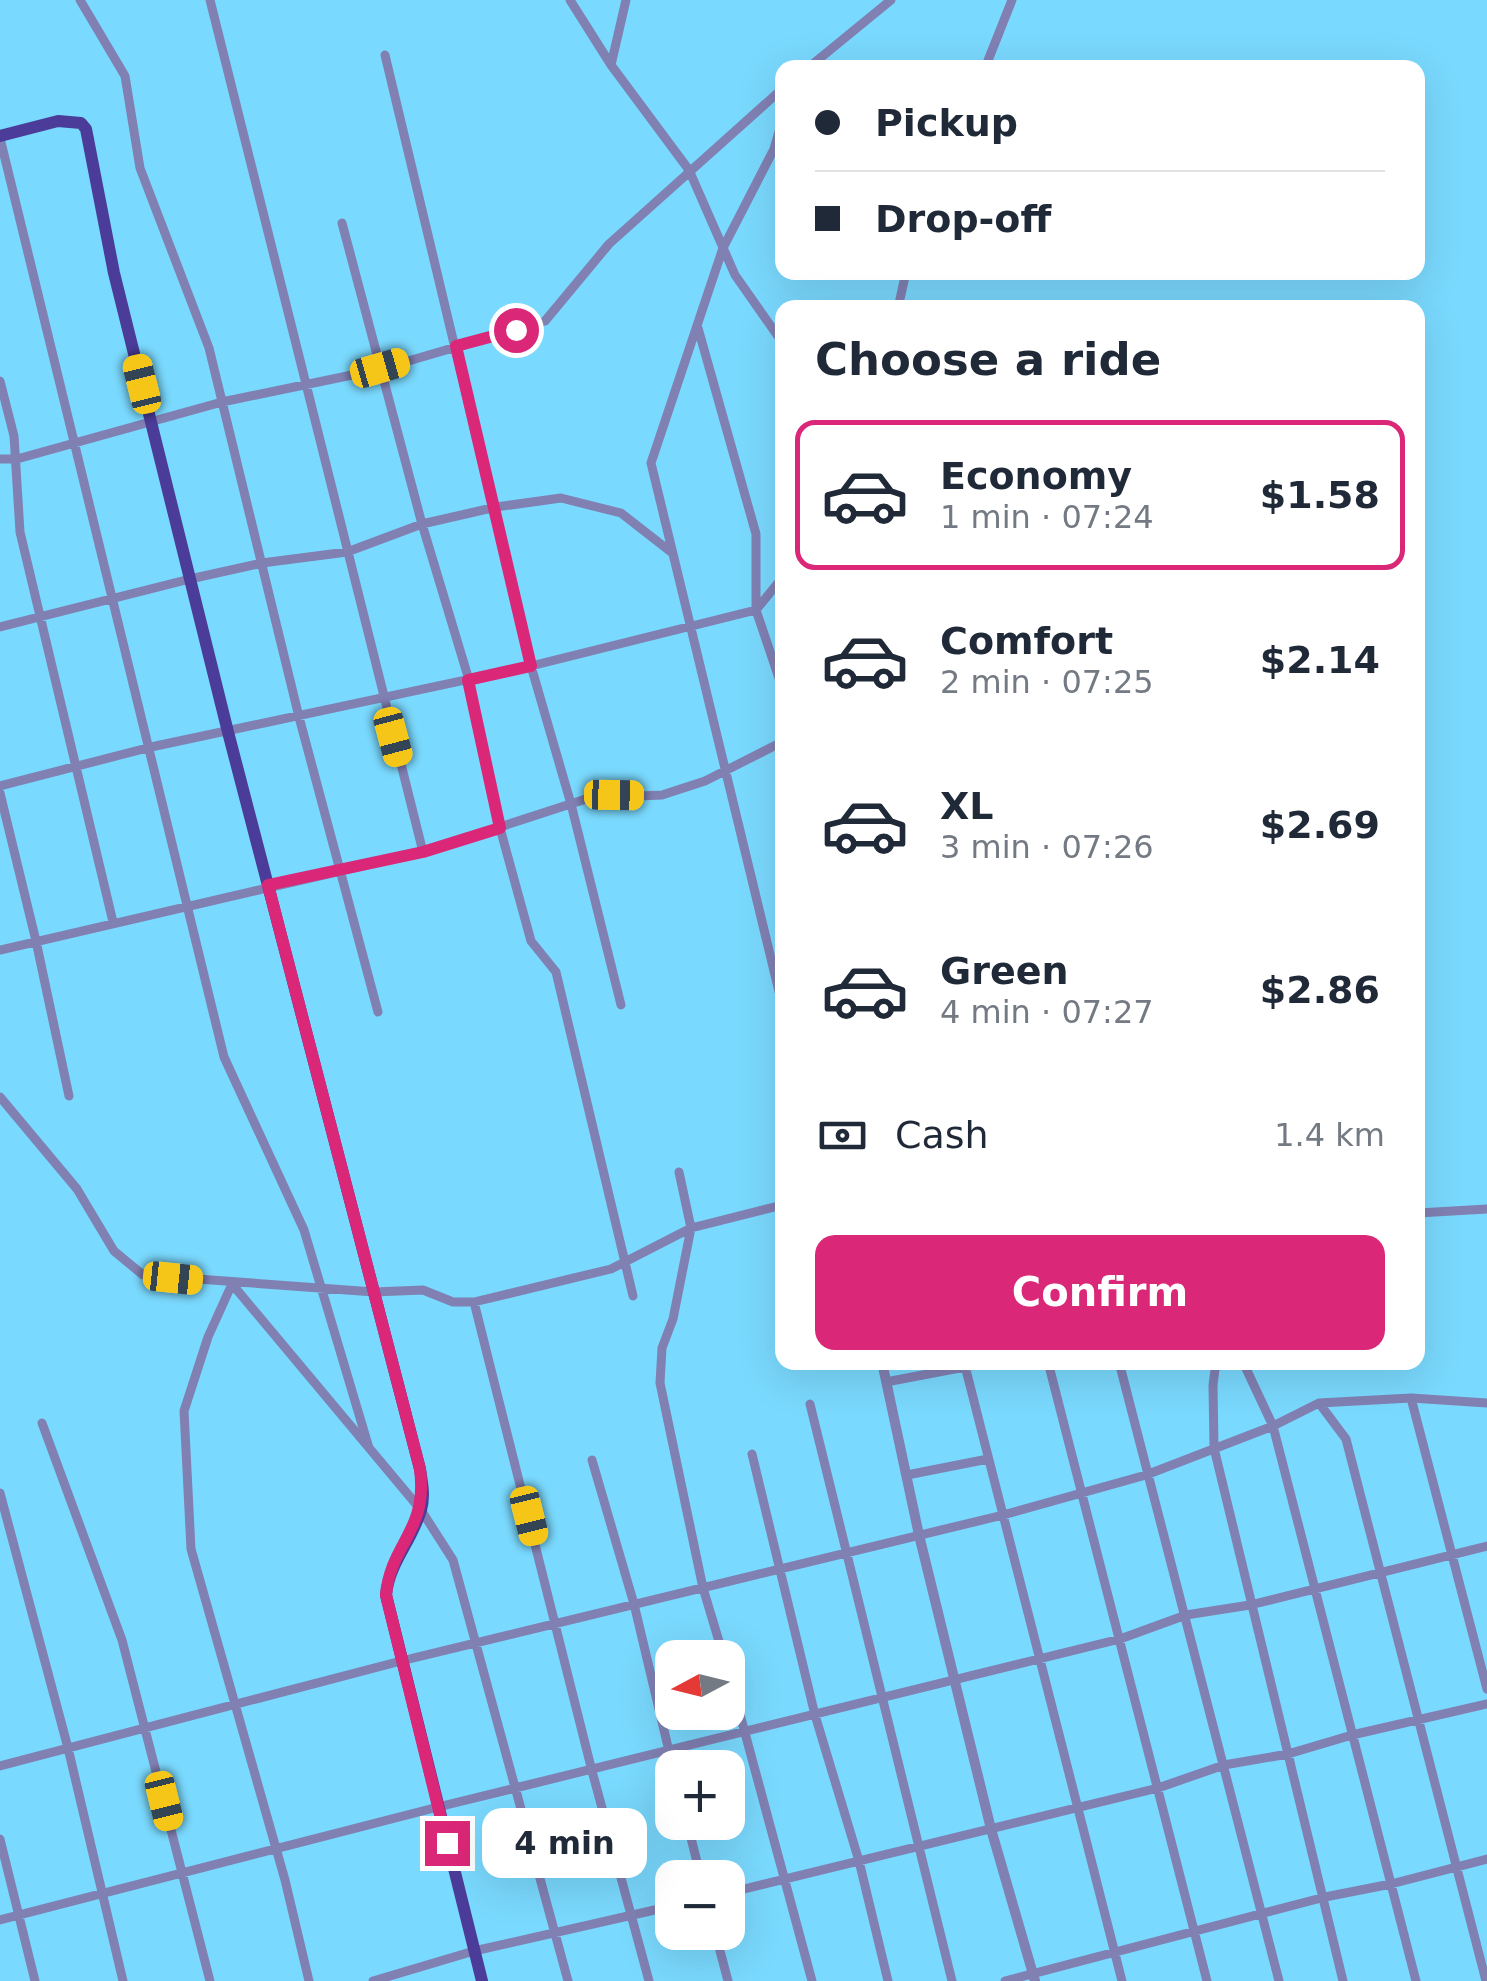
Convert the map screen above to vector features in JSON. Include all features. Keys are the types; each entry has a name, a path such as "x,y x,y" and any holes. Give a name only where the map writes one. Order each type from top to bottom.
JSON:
{"main road":[{"path":"0,137 58,122 82,123 86,129 114,273 228,732 420,1469 424,1495 421,1510 387,1580 388,1606 482,1981"}],"street":[{"path":"80,0 125,76 140,168 209,348 299,717 378,1012"},
{"path":"210,0 423,852"},
{"path":"570,0 611,65 689,170 736,275 775,332"},
{"path":"611,65 626,0"},
{"path":"818,60 891,0"},
{"path":"988,60 1012,0"},
{"path":"386,55 531,666 571,804 621,1005"},
{"path":"0,458 17,458 222,402 380,368 545,322 610,244 775,95"},
{"path":"0,137 224,1057 304,1230 369,1448"},
{"path":"775,146 724,248 651,463 775,975"},
{"path":"342,223 468,680 500,828 531,941 556,972 633,1296"},
{"path":"698,328 756,534 756,610 775,666"},
{"path":"0,381 17,458 20,532 113,922"},
{"path":"0,627 190,578 262,563 347,552 422,524 496,507 561,498 621,514 672,553"},
{"path":"69,1096 0,789 151,747 531,666 756,610 775,587"},
{"path":"0,950 423,852 571,804 614,795 662,795 775,745"},
{"path":"0,1097 77,1190 114,1252 143,1275 374,1292 423,1290 452,1302 474,1302 611,1268 691,1228 775,1207"},
{"path":"679,1172 691,1228 662,1348 660,1382 719,1640"},
{"path":"1425,1212 1487,1208"},
{"path":"232,1284 421,1510 453,1560 568,1981"},
{"path":"232,1284 208,1337 184,1411 191,1549 310,1981"},
{"path":"474,1302 649,1981"},
{"path":"884,1370 991,1829 1034,1977"},
{"path":"886,1382 945,1370"},
{"path":"966,1370 1122,1981"},
{"path":"1050,1370 1208,1981"},
{"path":"1121,1370 1280,1981"},
{"path":"1215,1370 1214,1448 1343,1981"},
{"path":"1246,1370 1272,1426 1416,1981"},
{"path":"1412,1398 1487,1688"},
{"path":"0,1766 401,1661 1003,1515 1146,1475 1272,1426 1318,1403 1412,1398 1487,1403"},
{"path":"1318,1403 1346,1439 1486,1981"},
{"path":"810,1404 952,1981"},
{"path":"42,1423 122,1640 210,1981"},
{"path":"752,1454 815,1715 859,1861 888,1981"},
{"path":"906,1475 988,1458"},
{"path":"592,1460 634,1604 668,1750"},
{"path":"0,1493 68,1748 124,1981"},
{"path":"676,1750 1120,1639 1186,1615 1250,1605 1487,1546"},
{"path":"745,1889 1158,1788 1224,1766 1288,1754 1487,1704"},
{"path":"745,1729 812,1981"},
{"path":"0,1920 655,1755"},
{"path":"0,1840 35,1981"},
{"path":"1005,1981 1034,1977 1324,1897 1487,1859"},
{"path":"373,1981 474,1950 655,1910"},
{"path":"720,1950 728,1981"}],"route":[{"path":"447,1843 386,1595 393,1565 421,1510 424,1495 420,1469 268,885 423,852 500,828 468,680 531,666 456,346 516,330"}]}
